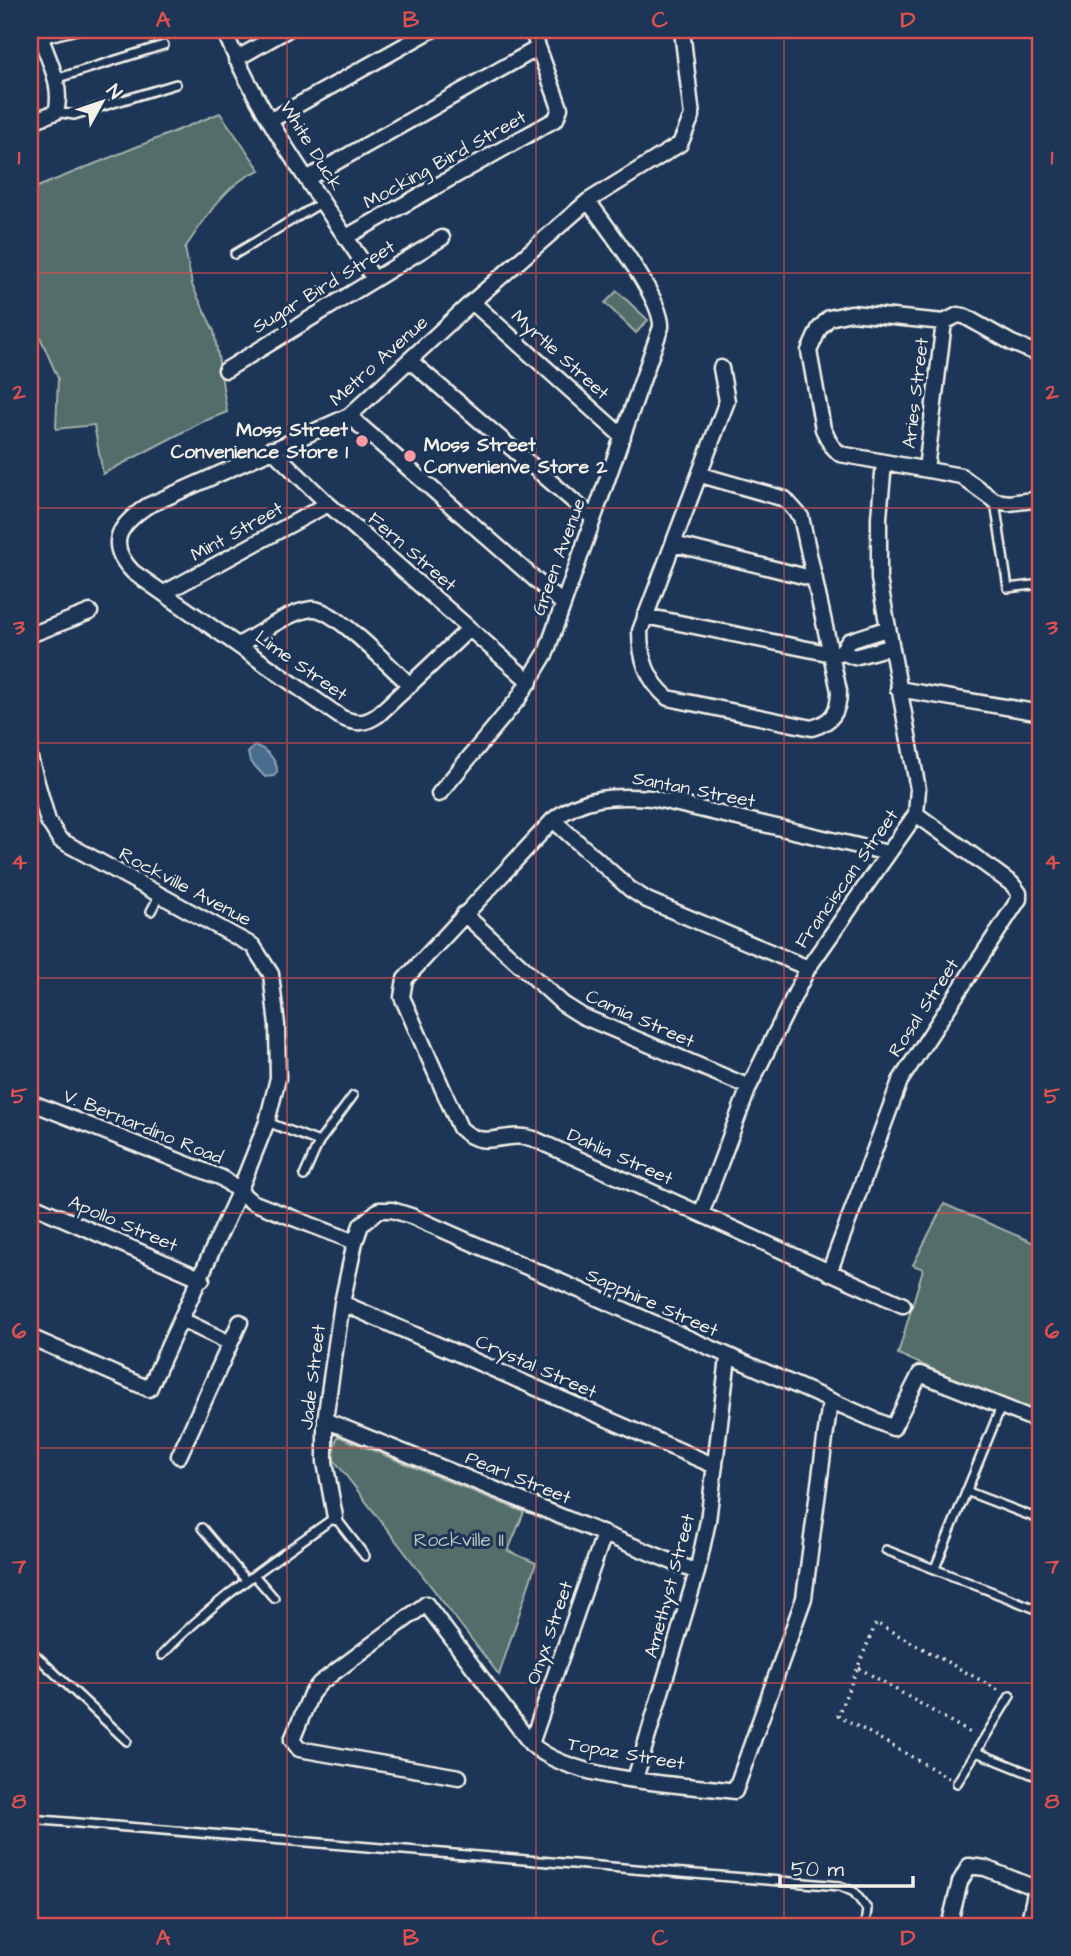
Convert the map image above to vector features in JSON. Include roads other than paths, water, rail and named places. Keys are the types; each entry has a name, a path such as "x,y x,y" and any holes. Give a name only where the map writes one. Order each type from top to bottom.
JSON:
{"street":[{"name":"White Duck","path":"223,30 236,59 271,120 374,279"},
{"path":"236,59 287,30"},
{"path":"271,120 432,30"},
{"path":"308,177 538,48 532,30"},
{"name":"Metro Avenue","path":"117,541 123,527 146,506 349,416 472,302 588,201 680,144 692,116 682,30"},
{"path":"30,122 56,111 58,103 55,79 40,34"},
{"name":"Mocking Bird Street","path":"346,237 556,120 560,114 538,48"},
{"name":"Green Avenue","path":"439,794 530,682 547,653 562,603 658,338 661,318 654,299 588,201"},
{"name":"Sugar Bird Street","path":"226,370 442,238"},
{"name":"Myrtle Street","path":"472,302 623,437"},
{"path":"1041,355 1020,347 964,316 958,315 944,322 852,313 829,318 819,329 809,351 824,429 836,450 846,456 961,476 995,501 1009,503 1040,499 1041,480"},
{"name":"Aries Street","path":"926,469 944,322"},
{"path":"409,360 593,518"},
{"path":"701,475 792,503 801,517 836,653 839,707 832,718 811,728 668,698 657,688 645,668 640,631 727,401 721,368"},
{"path":"349,416 562,603"},
{"name":"Fern Street","path":"271,449 328,504 530,682"},
{"name":"Franciscan Street","path":"701,1214 749,1087 808,968 916,814 918,789 887,629 878,547 884,463"},
{"name":"Mint Street","path":"164,593 328,504"},
{"name":"Lime Street","path":"117,541 118,552 124,562 164,593 342,718 354,723 371,720 470,629"},
{"path":"674,544 815,579"},
{"path":"238,645 302,612 318,609 334,617 410,685"},
{"path":"30,635 90,612"},
{"path":"645,616 854,657 890,647"},
{"path":"836,653 849,641 887,629"},
{"path":"898,689 1041,713"},
{"name":"Rockville Avenue","path":"30,758 48,821 60,840 253,946 271,974 277,1025 278,1078 267,1122 239,1192 202,1279 149,1389 30,1337"},
{"name":"Santan Street","path":"402,988 405,979 553,820 569,807 591,800 617,795 652,797 888,853"},
{"name":"Rosal Street","path":"829,1273 900,1081 1019,899 1019,893 1012,884 916,814"},
{"path":"553,820 630,889 647,900 808,968"},
{"name":"Camia Street","path":"464,914 563,1003 582,1016 749,1087"},
{"name":"Dahlia Street","path":"402,988 402,997 460,1128 471,1138 488,1141 522,1135 903,1305"},
{"name":"V. Bernardino Road","path":"30,1102 222,1178 252,1202 355,1242"},
{"name":"Apollo Street","path":"30,1204 202,1279"},
{"name":"Sapphire Street","path":"355,1242 369,1216 379,1210 393,1210 893,1428 920,1374 1001,1406"},
{"name":"Jade Street","path":"335,1517 325,1462 325,1420 342,1303 355,1242"},
{"name":"Crystal Street","path":"342,1303 715,1466"},
{"path":"182,1320 230,1342"},
{"path":"179,1456 240,1322"},
{"name":"Amethyst Street","path":"635,1779 696,1572 708,1521 728,1358"},
{"name":"Topaz Street","path":"459,1777 299,1749 292,1740 311,1694 320,1684 426,1604 531,1744 566,1766 635,1779 735,1791 804,1598 830,1401"},
{"path":"1001,1406 1041,1422"},
{"name":"Pearl Street","path":"325,1420 696,1572"},
{"name":"Onyx Street","path":"531,1744 604,1534"},
{"path":"949,1926 960,1882 969,1866 985,1868 1039,1889 1028,1926"}],"lane":[{"path":"40,34 77,30"},
{"path":"55,79 164,45"},
{"path":"56,111 74,115 176,84"},
{"path":"235,254 323,202"},
{"path":"995,501 1008,589 1041,584"},
{"path":"151,911 159,896"},
{"path":"304,1176 319,1142 353,1096"},
{"path":"267,1122 319,1142"},
{"path":"935,1568 1001,1406"},
{"path":"966,1491 1041,1520"},
{"path":"162,1655 190,1625 245,1579 335,1517 365,1556"},
{"path":"202,1528 245,1579"},
{"path":"886,1550 1041,1611"},
{"path":"254,1575 274,1598"},
{"path":"30,1650 127,1741"},
{"path":"957,1783 1010,1696"},
{"path":"976,1752 1041,1778"},
{"path":"30,1819 840,1886 854,1892 867,1909 865,1926"}],"water":[{"path":"254,746 273,759 277,768 274,776 265,777 250,761 248,753"}],"place":[{"name":"Moss Street Convenience Store 1","path":"362,441"},
{"name":"Moss Street Convenienve Store 2","path":"410,456"}],"park label":[{"name":"Rockville II","path":"459,1540"}]}
